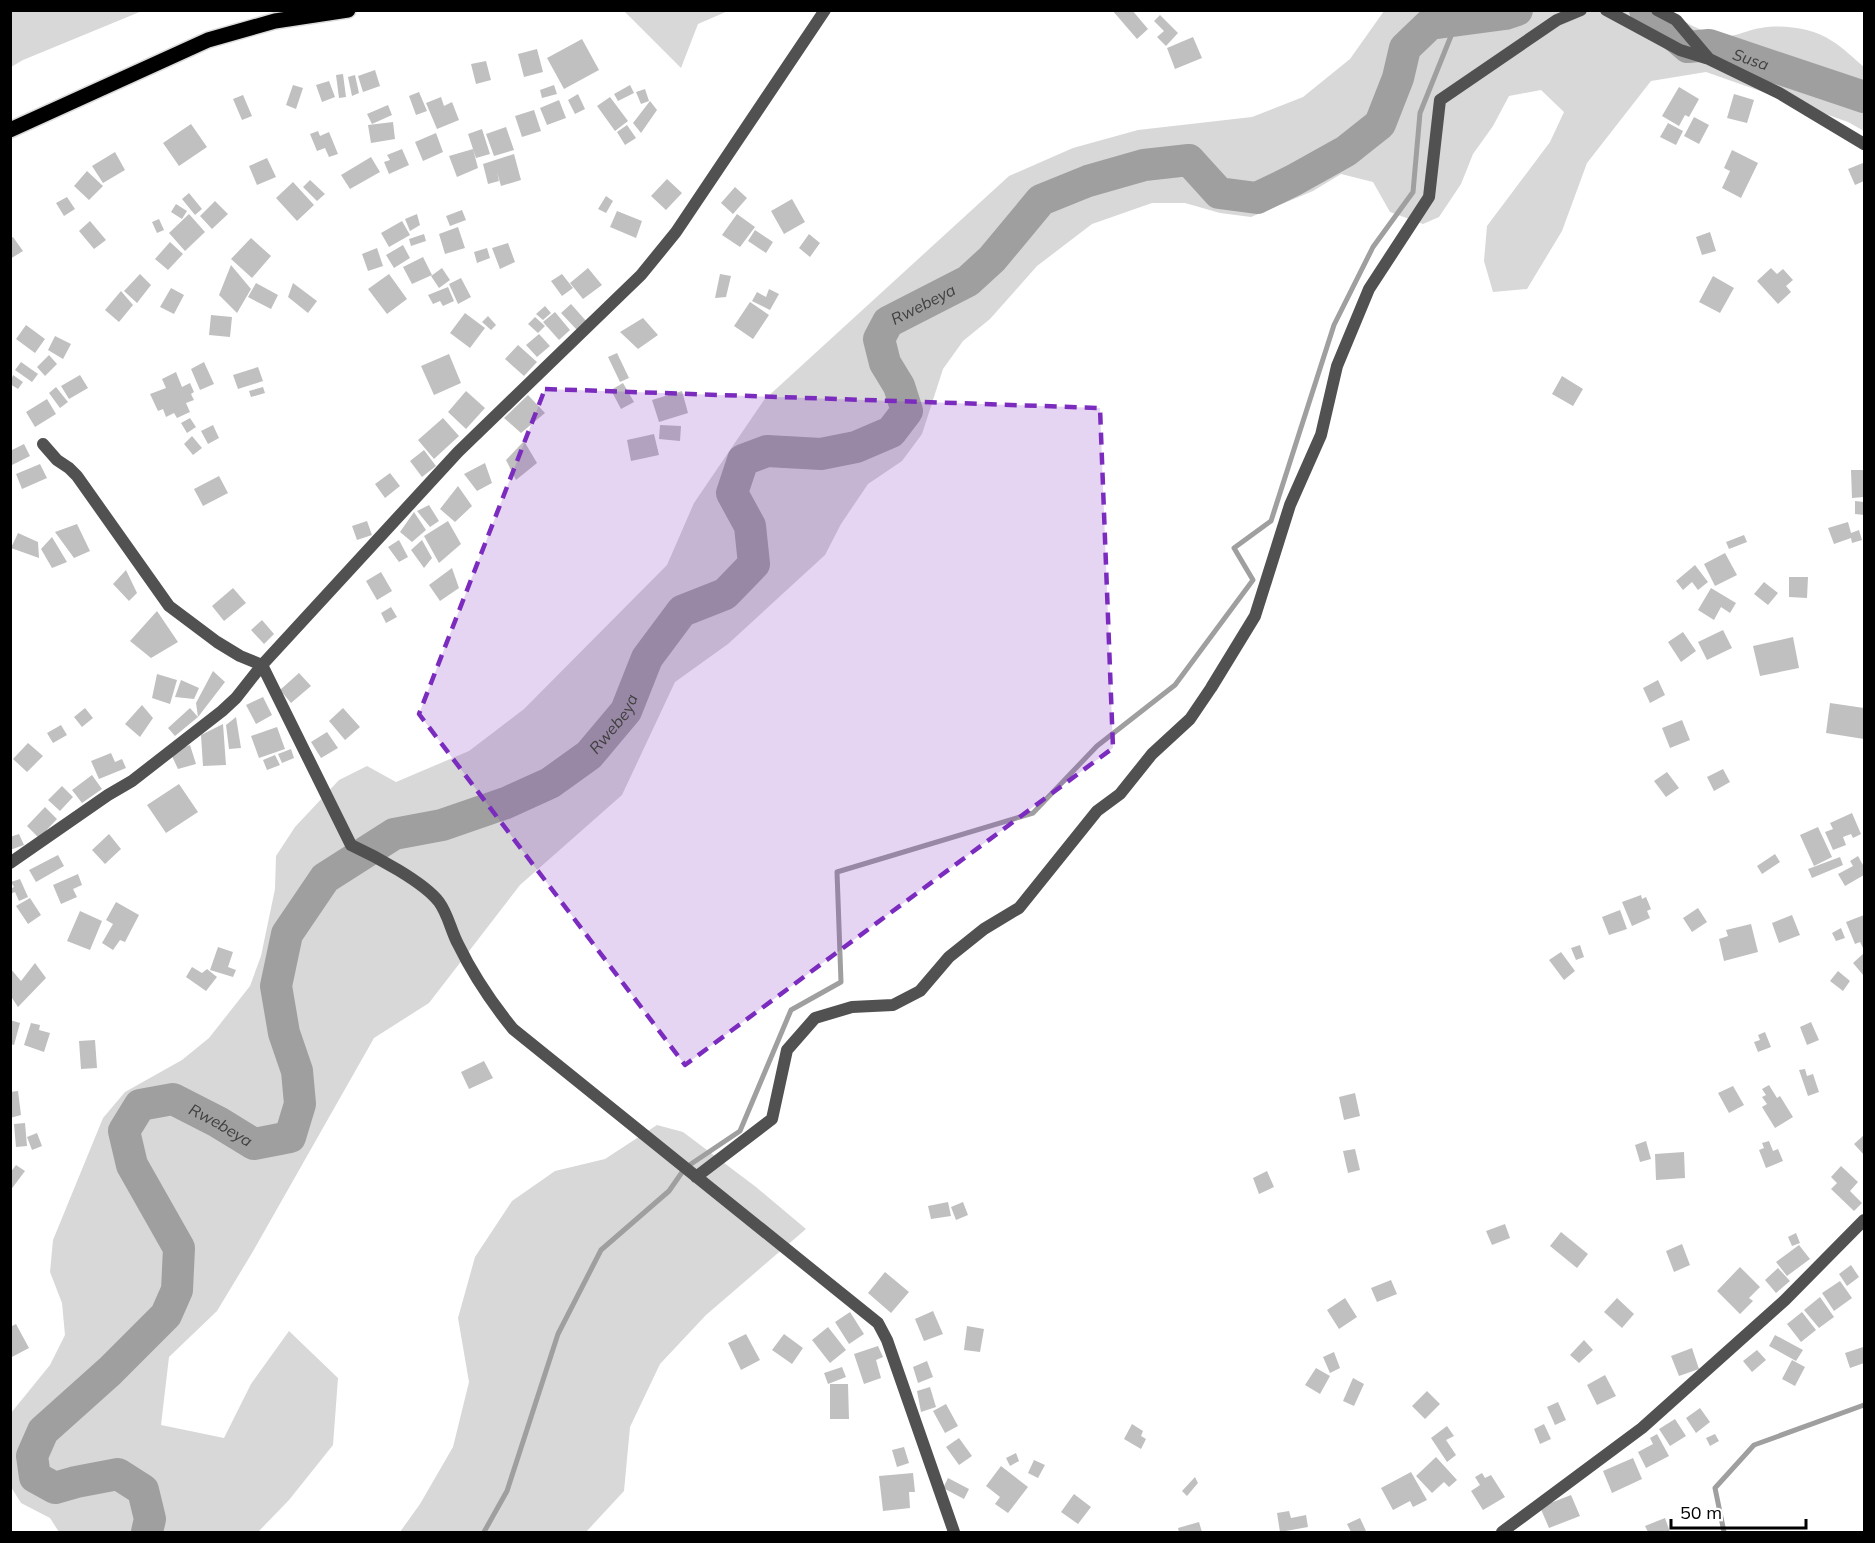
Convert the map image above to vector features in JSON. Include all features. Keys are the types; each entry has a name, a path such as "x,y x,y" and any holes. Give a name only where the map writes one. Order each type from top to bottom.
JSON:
{"main road":[{"path":"10,130 208,40 275,21 348,10"}],"street":[{"path":"10,863 132,781 236,698 262,665 458,452 641,275 676,232 825,10"},
{"path":"696,1177 772,1119 787,1050 815,1018 852,1007 892,1005 920,991 949,957 984,928 1019,908 1097,811 1120,794 1152,754 1190,719 1255,616 1290,505 1321,435 1337,366 1369,289 1429,197 1440,100 1557,20 1581,10"},
{"path":"1606,10 1680,50 1709,59 1779,93 1864,144"},
{"path":"1657,10 1676,20 1709,59"},
{"path":"43,444 57,460 77,476 169,606 217,642 240,656 262,665 351,845 424,887 441,903 454,937 470,968 513,1029 878,1323 887,1340 954,1533"},
{"path":"1502,1533 1642,1428 1785,1300 1864,1220"}],"highlighted area":[{"path":"545,389 1100,408 1113,748 685,1065 419,714"}],"shaded area":[{"path":"11,10 142,10 142,11 11,67"},
{"path":"624,11 728,11 698,24 681,68"},
{"path":"1384,11 1665,11 1699,29 1720,36 1731,36 1770,27 1807,30 1836,44 1864,67 1864,131 1848,122 1706,72 1651,81 1587,163 1562,231 1527,289 1493,292 1484,261 1487,226 1550,142 1564,112 1541,90 1509,96 1493,126 1473,154 1461,184 1439,217 1423,224 1390,212 1373,182 1341,174 1313,191 1251,217 1220,213 1185,203 1152,203 1092,224 1037,266 990,319 963,341 943,369 922,434 902,461 868,484 841,524 825,555 728,644 675,682 622,795 520,885 429,1003 374,1038 217,1311 169,1357 161,1425 224,1438 251,1384 289,1331 338,1378 333,1445 289,1500 258,1532 59,1532 50,1518 21,1503 11,1487 11,1413 50,1365 65,1335 62,1303 50,1272 53,1240 103,1118 125,1092 182,1060 209,1038 250,986 261,956 275,889 276,856 295,827 339,780 367,766 396,782 469,751 524,709 667,565 694,503 764,400 1009,176 1073,148 1138,130 1252,117 1303,97 1350,59"},
{"path":"657,1125 683,1132 756,1187 806,1229 706,1315 660,1364 630,1427 624,1491 586,1532 400,1532 420,1504 453,1447 469,1382 458,1318 475,1257 512,1201 555,1171 605,1159"}],"building":[{"path":"1112,10 1132,10 1148,29 1137,39"},
{"path":"1160,15 1178,33 1166,46 1157,37 1164,31 1154,21"},
{"path":"1193,37 1202,58 1175,69 1167,48"},
{"path":"582,39 599,70 564,89 547,58"},
{"path":"537,49 543,72 524,77 518,54"},
{"path":"486,61 491,80 476,84 471,64"},
{"path":"375,70 380,86 363,92 358,76"},
{"path":"343,74 346,97 339,98 336,75"},
{"path":"355,75 359,93 352,96 348,77"},
{"path":"329,81 335,97 322,102 316,85"},
{"path":"293,85 303,88 296,109 286,105"},
{"path":"554,85 557,94 542,98 540,90"},
{"path":"630,85 634,93 618,101 614,94"},
{"path":"1679,87 1699,99 1689,117 1685,115 1679,126 1662,116"},
{"path":"645,89 649,101 641,104 636,92"},
{"path":"419,92 427,111 416,115 409,96"},
{"path":"578,94 585,109 575,114 568,100"},
{"path":"1734,94 1754,100 1747,123 1727,118"},
{"path":"243,95 252,116 242,120 233,99"},
{"path":"441,97 444,106 452,102 459,120 437,129 426,103"},
{"path":"610,97 628,121 615,131 597,106"},
{"path":"559,100 566,118 547,125 540,108"},
{"path":"650,101 657,110 641,133 633,123"},
{"path":"388,105 392,115 372,124 367,114"},
{"path":"534,110 541,131 522,137 515,116"},
{"path":"1694,117 1709,125 1699,144 1684,136"},
{"path":"393,122 395,139 371,143 368,125"},
{"path":"1668,123 1683,131 1676,145 1660,137"},
{"path":"191,124 207,147 179,166 163,143"},
{"path":"627,125 636,138 625,145 617,132"},
{"path":"506,127 514,150 494,156 486,134"},
{"path":"482,129 490,154 476,158 468,134"},
{"path":"318,131 320,136 329,132 338,154 329,157 325,148 317,151 310,134"},
{"path":"436,133 443,152 423,161 415,142"},
{"path":"402,149 409,165 389,174 384,162 390,160 387,155"},
{"path":"473,149 478,168 457,177 449,156"},
{"path":"1732,150 1758,163 1741,198 1722,188 1730,171 1724,168"},
{"path":"115,152 125,170 103,183 92,166"},
{"path":"514,154 521,180 501,186 497,172 499,181 488,184 483,164"},
{"path":"371,157 380,172 350,189 341,175"},
{"path":"267,158 276,177 257,185 249,166"},
{"path":"1863,163 1864,181 1855,185 1848,169"},
{"path":"87,171 103,186 89,200 74,186"},
{"path":"667,179 682,193 666,210 651,196"},
{"path":"310,180 325,194 317,201 303,187"},
{"path":"293,182 314,205 297,221 276,198"},
{"path":"735,187 747,198 733,214 721,203"},
{"path":"189,193 202,209 195,215 182,199"},
{"path":"606,196 613,201 606,213 598,209"},
{"path":"67,197 75,209 64,216 56,203"},
{"path":"792,199 805,222 784,234 771,211"},
{"path":"215,201 228,214 212,229 200,216"},
{"path":"176,204 187,211 182,219 171,212"},
{"path":"462,210 466,220 450,226 446,216"},
{"path":"617,211 642,221 636,238 610,227"},
{"path":"189,214 205,232 185,251 169,233"},
{"path":"417,214 420,225 410,231 405,219"},
{"path":"737,214 755,227 740,247 722,235"},
{"path":"159,219 164,230 157,233 152,222"},
{"path":"90,221 106,240 94,249 79,231"},
{"path":"402,221 410,235 389,247 381,233"},
{"path":"458,227 465,248 445,254 439,234"},
{"path":"755,230 773,242 766,253 748,241"},
{"path":"1710,232 1716,251 1702,255 1696,237"},
{"path":"424,234 426,241 411,246 409,239"},
{"path":"809,234 820,243 810,257 799,248"},
{"path":"13,237 23,251 10,259 10,239"},
{"path":"251,238 271,256 252,278 231,259"},
{"path":"170,242 183,254 168,270 155,259"},
{"path":"508,243 515,262 500,269 492,248"},
{"path":"403,245 410,258 394,268 386,255"},
{"path":"377,248 383,266 368,271 362,254"},
{"path":"487,248 490,258 477,263 474,252"},
{"path":"423,257 432,275 412,284 403,267"},
{"path":"231,265 251,289 237,313 219,295"},
{"path":"442,268 450,280 439,288 431,276"},
{"path":"588,268 602,285 583,299 570,283"},
{"path":"1771,268 1777,274 1783,269 1793,280 1786,286 1791,292 1778,304 1757,281"},
{"path":"140,274 151,285 137,303 124,291"},
{"path":"389,274 407,299 387,314 368,289"},
{"path":"562,274 573,288 562,296 551,281"},
{"path":"720,274 731,276 726,297 715,298"},
{"path":"1713,276 1734,288 1720,313 1699,302"},
{"path":"461,278 471,297 458,304 449,284"},
{"path":"256,283 278,295 271,309 248,297"},
{"path":"293,283 317,301 308,313 288,297"},
{"path":"448,287 454,301 443,306 440,301 433,304 428,295"},
{"path":"171,288 184,295 174,314 160,307"},
{"path":"769,289 779,294 770,310 752,301 757,292 766,297"},
{"path":"121,291 133,305 119,322 105,310"},
{"path":"750,302 769,315 753,339 734,326"},
{"path":"571,304 587,322 577,330 561,313"},
{"path":"545,306 551,313 543,320 536,314"},
{"path":"555,312 570,330 559,340 543,322"},
{"path":"465,313 485,328 470,348 450,333"},
{"path":"211,315 232,317 230,337 209,335"},
{"path":"488,316 496,325 491,330 482,322"},
{"path":"535,317 545,326 538,333 528,324"},
{"path":"643,318 658,335 638,349 620,332"},
{"path":"26,325 45,339 35,353 16,339"},
{"path":"539,334 550,346 537,357 526,345"},
{"path":"55,336 71,344 63,359 48,350"},
{"path":"518,345 537,362 524,376 505,359"},
{"path":"617,353 629,378 620,382 608,357"},
{"path":"449,354 461,383 434,395 421,366"},
{"path":"49,355 57,364 45,376 37,367"},
{"path":"21,362 38,374 32,382 15,370"},
{"path":"204,362 214,384 200,390 191,369"},
{"path":"258,367 263,381 238,389 233,375"},
{"path":"176,372 182,387 190,383 194,392 191,394 194,400 186,403 190,412 177,418 174,413 166,417 163,409 158,411 150,394 166,388 162,379"},
{"path":"13,375 23,382 18,389 10,384"},
{"path":"80,375 88,388 69,399 61,386"},
{"path":"1562,376 1583,389 1573,406 1552,394"},
{"path":"623,383 634,402 621,409 611,390"},
{"path":"56,387 68,402 60,408 49,393"},
{"path":"263,387 265,393 251,397 249,391"},
{"path":"466,391 485,408 466,429 448,412"},
{"path":"682,391 688,413 659,422 652,400"},
{"path":"528,395 545,413 521,433 504,418"},
{"path":"47,399 56,414 35,427 26,412"},
{"path":"190,418 196,427 187,433 181,423"},
{"path":"443,418 459,436 434,459 418,440"},
{"path":"213,425 219,438 208,444 201,431"},
{"path":"660,425 681,426 680,441 659,439"},
{"path":"654,434 659,455 631,461 627,440"},
{"path":"192,436 202,448 193,455 184,444"},
{"path":"524,441 537,463 516,480 506,460"},
{"path":"24,444 30,456 10,466 10,451"},
{"path":"424,450 436,466 422,477 410,461"},
{"path":"485,463 492,483 477,491 464,474"},
{"path":"40,464 47,478 22,489 16,474"},
{"path":"1851,470 1864,470 1864,497 1852,498"},
{"path":"390,473 400,486 385,498 375,484"},
{"path":"219,476 228,493 203,506 194,489"},
{"path":"458,486 472,506 455,522 440,509"},
{"path":"1855,501 1864,502 1864,515 1855,514"},
{"path":"429,505 439,521 430,527 417,511"},
{"path":"414,512 426,530 412,542 400,532"},
{"path":"367,521 372,535 357,540 352,526"},
{"path":"448,521 461,544 439,563 424,536"},
{"path":"1848,522 1851,533 1859,530 1862,540 1852,543 1851,538 1834,544 1828,528"},
{"path":"77,524 90,551 74,558 55,532"},
{"path":"18,533 38,542 39,558 11,548"},
{"path":"1744,535 1747,542 1729,549 1726,542"},
{"path":"52,537 67,562 52,568 41,549"},
{"path":"399,540 408,557 399,562 388,547"},
{"path":"422,540 432,558 424,568 411,550"},
{"path":"1725,553 1737,575 1715,586 1704,564"},
{"path":"1695,565 1708,582 1698,590 1692,582 1683,590 1676,581"},
{"path":"452,568 459,588 440,601 429,585"},
{"path":"126,570 137,593 129,601 113,584"},
{"path":"381,572 392,591 377,600 366,581"},
{"path":"1789,577 1808,577 1807,598 1789,597"},
{"path":"1764,582 1778,593 1768,605 1754,594"},
{"path":"233,588 246,603 224,621 212,606"},
{"path":"1711,588 1736,603 1730,613 1721,607 1714,620 1698,610"},
{"path":"391,607 397,617 386,623 381,613"},
{"path":"157,611 178,642 151,658 130,641"},
{"path":"262,620 274,634 264,644 251,630"},
{"path":"1723,630 1732,648 1707,660 1698,642"},
{"path":"1683,632 1696,651 1681,662 1668,642"},
{"path":"1793,637 1799,668 1760,676 1753,646"},
{"path":"213,671 225,682 198,717 196,703"},
{"path":"299,673 311,686 291,703 280,690"},
{"path":"157,674 177,680 170,704 152,698"},
{"path":"181,680 199,688 194,699 175,697"},
{"path":"1658,680 1665,695 1650,703 1643,688"},
{"path":"263,697 272,715 256,724 246,705"},
{"path":"1830,703 1864,708 1864,739 1826,733"},
{"path":"142,705 153,718 140,737 125,724"},
{"path":"85,708 93,718 82,727 74,717"},
{"path":"190,708 198,717 175,736 168,728"},
{"path":"343,708 360,727 345,740 329,721"},
{"path":"236,717 241,748 229,749 226,725"},
{"path":"1682,720 1690,740 1670,748 1662,728"},
{"path":"223,724 226,765 203,766 201,735"},
{"path":"61,725 67,735 53,743 47,733"},
{"path":"277,727 285,749 259,758 251,736"},
{"path":"327,732 338,748 321,758 311,742"},
{"path":"28,743 43,756 27,772 13,759"},
{"path":"190,745 196,764 178,769 170,752"},
{"path":"291,749 294,758 282,763 278,754"},
{"path":"111,753 115,762 122,759 126,768 99,779 91,761"},
{"path":"275,755 280,765 267,770 263,760"},
{"path":"1723,769 1730,782 1714,791 1707,777"},
{"path":"1667,772 1679,788 1666,797 1654,781"},
{"path":"92,775 102,789 82,803 72,790"},
{"path":"179,784 198,812 166,833 147,805"},
{"path":"62,786 73,797 60,811 48,800"},
{"path":"45,807 57,819 39,838 27,826"},
{"path":"1852,813 1861,834 1853,838 1851,834 1843,837 1846,845 1833,850 1825,832 1833,829 1830,823"},
{"path":"1818,827 1832,857 1814,866 1800,835"},
{"path":"19,834 24,845 10,850 10,837"},
{"path":"109,834 121,849 105,864 92,850"},
{"path":"1775,854 1780,862 1762,874 1757,866"},
{"path":"58,855 64,866 36,882 29,870"},
{"path":"1858,856 1864,867 1864,875 1845,886 1838,874 1853,866 1850,861"},
{"path":"1840,857 1843,865 1812,878 1808,869"},
{"path":"78,874 82,885 73,889 77,897 61,904 53,885"},
{"path":"20,879 28,897 19,901 15,892 10,894 10,889 14,887 11,882"},
{"path":"1641,895 1642,899 1646,897 1651,909 1647,911 1650,918 1632,926 1622,902"},
{"path":"30,898 41,915 28,924 16,906"},
{"path":"116,902 139,915 125,942 120,940 113,950 102,943 113,924 106,920"},
{"path":"1698,908 1707,922 1692,932 1683,918"},
{"path":"1620,910 1627,929 1609,935 1602,917"},
{"path":"80,911 102,921 90,950 67,941"},
{"path":"1792,915 1800,935 1779,943 1772,923"},
{"path":"1864,915 1863,948 1860,942 1855,944 1846,922"},
{"path":"1751,924 1758,952 1724,961 1719,939 1728,936 1726,930"},
{"path":"1841,928 1845,938 1836,941 1832,933"},
{"path":"1580,945 1584,957 1576,960 1571,948"},
{"path":"218,947 233,952 228,967 236,970 233,977 210,970"},
{"path":"1561,952 1575,971 1564,980 1549,960"},
{"path":"1864,953 1864,976 1853,963"},
{"path":"35,963 46,978 18,1007 10,995 10,968 21,981"},
{"path":"192,967 202,973 207,969 217,977 206,991 186,977"},
{"path":"1838,971 1850,981 1843,991 1830,981"},
{"path":"10,1020 20,1023 14,1045 10,1044"},
{"path":"1811,1022 1819,1040 1807,1045 1800,1027"},
{"path":"31,1023 40,1025 39,1030 50,1033 44,1052 24,1045"},
{"path":"1765,1032 1771,1047 1758,1052 1754,1042 1760,1040 1758,1035"},
{"path":"95,1040 97,1068 81,1069 79,1041"},
{"path":"484,1061 493,1078 469,1089 461,1072"},
{"path":"1805,1069 1807,1076 1813,1074 1819,1092 1808,1096 1799,1070"},
{"path":"1769,1085 1777,1098 1780,1096 1793,1117 1775,1128 1762,1107 1767,1104 1762,1097 1766,1095 1762,1089"},
{"path":"1733,1086 1744,1105 1729,1113 1718,1093"},
{"path":"18,1091 21,1115 10,1118 10,1092"},
{"path":"1355,1093 1360,1116 1344,1120 1339,1097"},
{"path":"25,1123 27,1146 16,1147 14,1124"},
{"path":"37,1133 42,1146 32,1150 27,1137"},
{"path":"1864,1135 1864,1155 1854,1144"},
{"path":"1646,1141 1651,1159 1640,1162 1635,1145"},
{"path":"1769,1141 1773,1151 1778,1149 1783,1161 1766,1168 1759,1150 1764,1148 1762,1143"},
{"path":"1355,1149 1360,1170 1348,1173 1343,1151"},
{"path":"1684,1152 1685,1178 1656,1180 1655,1154"},
{"path":"16,1165 25,1171 10,1191 10,1173"},
{"path":"1841,1166 1858,1182 1850,1191 1862,1203 1854,1211 1831,1189 1837,1183 1831,1177"},
{"path":"1267,1171 1274,1187 1259,1194 1253,1178"},
{"path":"948,1202 951,1216 931,1219 928,1206"},
{"path":"963,1202 968,1215 956,1220 951,1207"},
{"path":"1505,1224 1510,1238 1492,1245 1486,1231"},
{"path":"1561,1232 1588,1254 1577,1268 1550,1246"},
{"path":"1796,1233 1800,1243 1792,1246 1788,1237"},
{"path":"1682,1244 1690,1265 1674,1272 1666,1251"},
{"path":"1799,1245 1810,1259 1787,1276 1776,1262"},
{"path":"1851,1265 1859,1277 1847,1286 1839,1274"},
{"path":"1740,1267 1760,1287 1749,1298 1753,1301 1740,1314 1717,1291"},
{"path":"1778,1268 1790,1281 1776,1293 1765,1280"},
{"path":"885,1272 909,1292 891,1313 868,1293"},
{"path":"1391,1280 1397,1294 1377,1302 1371,1288"},
{"path":"1840,1281 1852,1298 1834,1311 1822,1293"},
{"path":"1820,1297 1834,1317 1819,1328 1804,1310"},
{"path":"1345,1298 1357,1317 1339,1329 1327,1310"},
{"path":"1617,1298 1634,1314 1622,1328 1604,1312"},
{"path":"933,1311 943,1334 924,1341 915,1319"},
{"path":"850,1312 864,1334 849,1344 835,1322"},
{"path":"1802,1312 1816,1330 1801,1342 1787,1324"},
{"path":"16,1324 29,1348 10,1358 10,1327"},
{"path":"967,1326 984,1329 980,1352 964,1350"},
{"path":"828,1327 846,1350 830,1363 812,1340"},
{"path":"746,1334 760,1360 741,1370 728,1343"},
{"path":"784,1334 803,1348 792,1364 772,1350"},
{"path":"1775,1335 1803,1350 1796,1361 1769,1346"},
{"path":"1584,1340 1593,1350 1579,1363 1570,1355"},
{"path":"878,1346 883,1357 876,1360 881,1378 864,1384 854,1354"},
{"path":"1863,1347 1864,1363 1850,1368 1845,1353"},
{"path":"1692,1348 1699,1369 1679,1376 1671,1356"},
{"path":"1757,1350 1766,1360 1752,1372 1743,1361"},
{"path":"1334,1352 1340,1368 1330,1373 1323,1357"},
{"path":"1792,1360 1805,1367 1795,1386 1782,1379"},
{"path":"927,1361 933,1377 918,1383 913,1367"},
{"path":"842,1367 846,1377 828,1384 824,1373"},
{"path":"1316,1368 1330,1376 1320,1394 1305,1385"},
{"path":"1605,1375 1616,1396 1597,1405 1587,1385"},
{"path":"1353,1378 1364,1384 1354,1406 1343,1401"},
{"path":"830,1384 848,1384 849,1419 830,1419"},
{"path":"930,1387 936,1407 921,1412 917,1391"},
{"path":"1427,1391 1440,1404 1425,1419 1412,1406"},
{"path":"1558,1402 1566,1420 1555,1425 1547,1407"},
{"path":"946,1404 958,1426 945,1433 933,1411"},
{"path":"1700,1408 1710,1422 1696,1433 1686,1418"},
{"path":"1675,1419 1686,1436 1670,1446 1659,1429"},
{"path":"1132,1424 1143,1431 1141,1436 1146,1439 1141,1449 1124,1439"},
{"path":"1544,1424 1551,1439 1540,1444 1534,1429"},
{"path":"1447,1426 1454,1436 1446,1440 1456,1455 1447,1462 1431,1438"},
{"path":"1657,1434 1669,1456 1646,1468 1638,1452 1653,1444 1650,1438"},
{"path":"1715,1434 1719,1441 1710,1446 1706,1438"},
{"path":"959,1438 972,1456 959,1465 946,1447"},
{"path":"904,1447 909,1463 897,1467 892,1450"},
{"path":"1016,1453 1019,1461 1010,1466 1006,1458"},
{"path":"1436,1457 1457,1480 1449,1487 1444,1482 1432,1493 1416,1476"},
{"path":"1633,1458 1642,1479 1612,1493 1603,1471"},
{"path":"1034,1460 1045,1465 1038,1478 1028,1473"},
{"path":"1001,1466 1028,1487 1008,1513 995,1504 1000,1497 986,1486"},
{"path":"1411,1472 1427,1500 1413,1507 1410,1501 1393,1510 1381,1488"},
{"path":"913,1473 915,1492 909,1492 910,1508 883,1511 879,1476"},
{"path":"1482,1473 1485,1478 1491,1475 1505,1497 1483,1510 1471,1491 1480,1485 1475,1477"},
{"path":"1195,1477 1198,1483 1187,1496 1182,1491"},
{"path":"948,1478 969,1489 964,1499 943,1488"},
{"path":"1074,1494 1091,1507 1078,1524 1061,1512"},
{"path":"1571,1495 1580,1516 1549,1528 1540,1507"},
{"path":"1289,1511 1291,1518 1306,1515 1308,1527 1280,1532 1277,1513"},
{"path":"1360,1518 1366,1531 1351,1532 1347,1524"},
{"path":"1665,1518 1670,1532 1648,1532 1645,1526"},
{"path":"1199,1522 1202,1532 1179,1532 1178,1528"}],"waterway":[{"name":"Rwebeya","path":"147,1532 150,1519 143,1490 118,1474 55,1488 35,1477 32,1456 43,1431 110,1371 166,1315 177,1290 179,1248 132,1165 124,1131 140,1105 173,1099 254,1144 290,1137 300,1104 297,1071 284,1033 276,986 287,934 325,878 394,834 442,825 506,803 550,783 589,755 626,711 647,658 682,611 725,594 754,564 750,526 732,493 743,460 767,451 821,454 856,447 891,432 907,411 899,386 885,363 879,339 888,322 968,281 992,259 1041,200 1088,181 1144,165 1189,160 1219,193 1257,198 1346,151 1380,124 1398,78 1405,48 1430,24 1505,14 1517,10"},
{"name":"Susa","path":"1645,10 1688,47 1709,45 1864,97"},
{"path":"484,1532 507,1491 558,1334 601,1250 669,1191 685,1168 740,1131 791,1010 841,982 837,872 1033,813 1097,746 1175,685 1253,580 1234,548 1271,521 1334,325 1373,247 1413,192 1420,113 1457,21"},
{"path":"1724,1532 1715,1488 1754,1445 1864,1405"}]}
